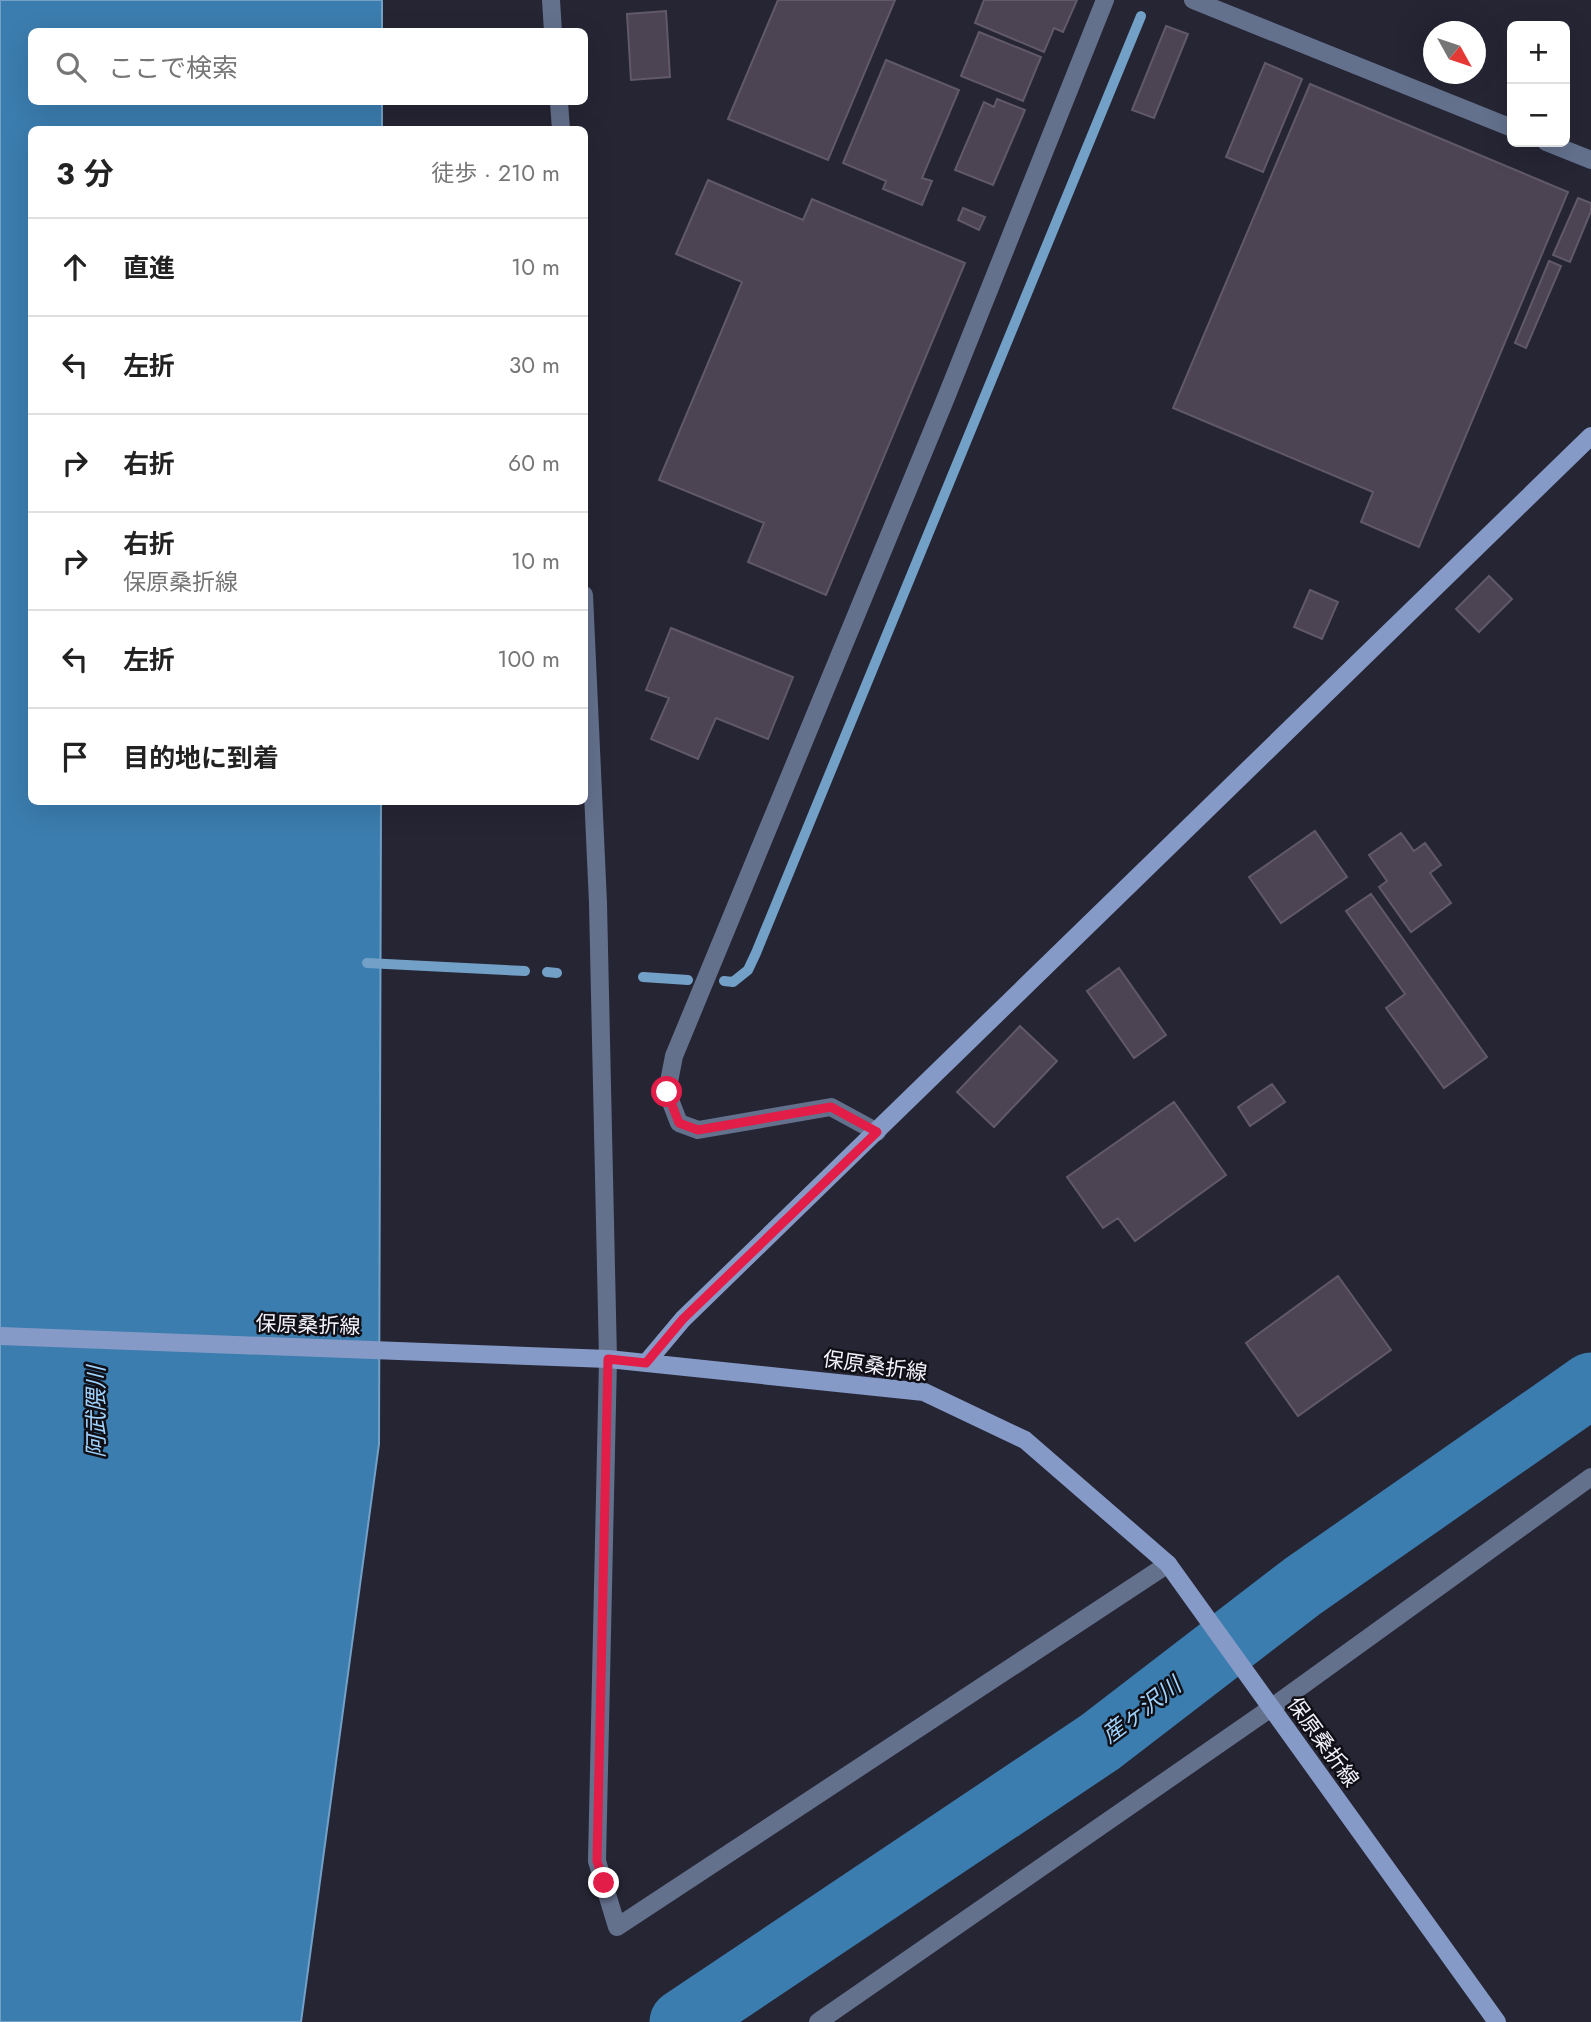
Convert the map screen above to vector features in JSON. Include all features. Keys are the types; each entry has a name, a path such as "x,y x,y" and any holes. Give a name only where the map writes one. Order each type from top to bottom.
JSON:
{"main road":[{"path":"646,1363 683,1319 1591,436"},
{"name":"保原桑折線","path":"0,1336 600,1359 924,1392 1025,1440 1168,1564 1497,2022"}],"street":[{"path":"551,0 553,28"},
{"path":"877,1132 831,1107 698,1130 679,1123 667,1092 674,1056 945,400 1105,0"},
{"path":"1193,0 1507,126"},
{"path":"559,105 561,126"},
{"path":"1558,147 1591,160"},
{"path":"588,683 598,903 600,1359 597,1861 617,1927 1168,1564"},
{"path":"818,2022 1266,1701 1591,1477"}],"water":[{"name":"阿武隈川","path":"0,0 382,0 382,28 28,28 28,105 382,105 382,126 28,126 28,805 381,805 379,1444 301,2022 0,2022"}],"building":[{"path":"778,0 895,0 828,160 728,119"},
{"path":"984,0 1077,0 1063,32 1054,28 1044,52 975,23"},
{"path":"666,11 670,77 631,80 627,14"},
{"path":"1166,26 1188,34 1154,118 1132,110"},
{"path":"979,32 1041,57 1023,101 961,76"},
{"path":"886,60 959,90 922,178 932,181 922,205 883,189 886,181 843,163"},
{"path":"1265,63 1302,79 1263,172 1226,157"},
{"path":"1310,84 1568,192 1419,547 1361,522 1373,492 1173,408"},
{"path":"997,99 1025,110 993,185 955,170 984,102 994,107"},
{"path":"708,180 803,220 812,199 965,263 826,595 748,562 764,523 659,480 742,282 676,254"},
{"path":"1578,198 1591,203 1591,211 1570,262 1553,255"},
{"path":"963,208 985,217 979,230 958,220"},
{"path":"1549,261 1561,266 1526,348 1515,343"},
{"path":"1489,576 1512,599 1479,632 1456,609"},
{"path":"1310,590 1338,602 1322,639 1294,627"},
{"path":"671,628 793,677 768,739 716,718 698,759 651,739 669,698 646,690"},
{"path":"1315,831 1347,877 1281,923 1249,877"},
{"path":"1401,833 1414,851 1425,843 1441,865 1430,873 1451,903 1411,932 1379,887 1387,881 1369,855"},
{"path":"1371,894 1487,1057 1444,1088 1386,1008 1405,994 1346,911"},
{"path":"1119,968 1166,1035 1134,1058 1087,991"},
{"path":"1020,1026 1057,1061 994,1127 957,1092"},
{"path":"1272,1084 1285,1102 1250,1126 1238,1107"},
{"path":"1174,1102 1226,1175 1135,1241 1118,1218 1103,1228 1067,1177"},
{"path":"1338,1276 1391,1350 1298,1416 1246,1343"}],"waterway":[{"path":"724,981 733,982 748,970 756,953 1141,16"},
{"path":"367,963 525,971"},
{"path":"547,972 557,973"},
{"path":"643,977 688,980"},
{"name":"産ヶ沢川","path":"682,2022 1100,1742 1303,1586 1591,1385"}],"route":[{"path":"604,1883 597,1861 608,1359 646,1363 683,1319 877,1132 831,1107 698,1130 679,1123 667,1092"}]}
